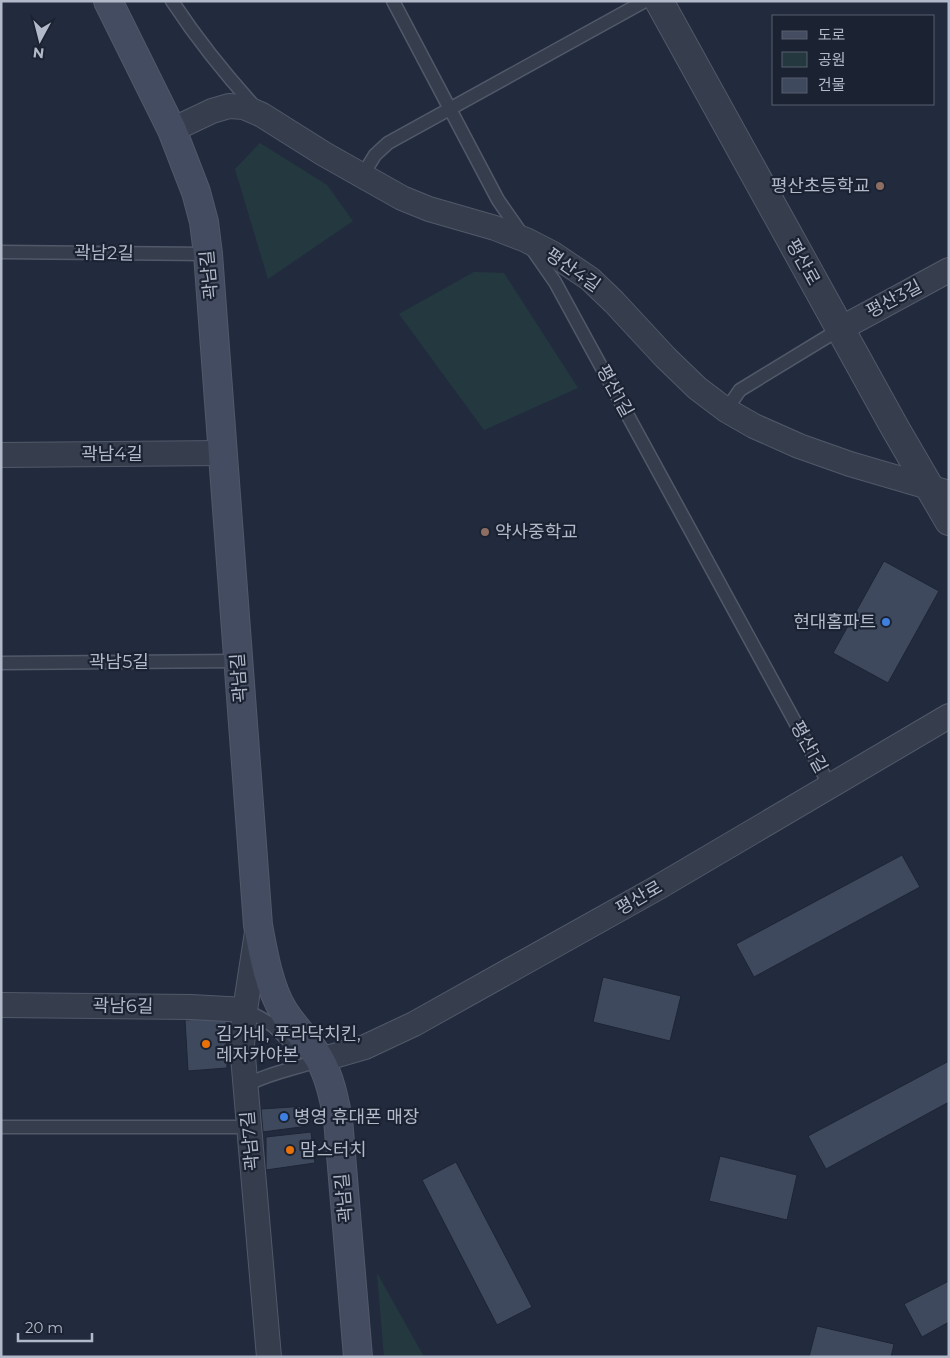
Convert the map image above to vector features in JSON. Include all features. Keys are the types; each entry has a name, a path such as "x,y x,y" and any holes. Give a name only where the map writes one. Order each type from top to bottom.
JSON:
{"main road":[{"name":"곽남길","path":"108,1 172,130 196,192 204,222 208,254 258,925 271,982 282,1009 320,1060 332,1091 338,1119 358,1357"}],"street":[{"name":"평산로","path":"658,1 840,328 939,490 949,521"},
{"name":"평산4길","path":"172,130 212,111 229,106 244,107 262,115 324,154 402,198 495,228 526,240 553,254 590,279 697,388 726,410 754,426 799,446 850,464 939,490"},
{"name":"평산3길","path":"840,328 949,270"},
{"name":"곽남4길","path":"1,455 222,453"},
{"name":"평산로","path":"320,1060 365,1047 414,1024 657,888 949,716"},
{"name":"곽남7길","path":"258,925 245,1010 242,1045 269,1357"},
{"name":"곽남6길","path":"1,1005 191,1007 245,1010"}],"lane":[{"path":"172,1 203,46 262,115"},
{"name":"평산1길","path":"392,1 498,200 555,282 830,786"},
{"path":"362,176 375,155 388,144 645,1"},
{"name":"곽남2길","path":"1,252 208,254"},
{"path":"726,410 740,390 840,328"},
{"name":"곽남5길","path":"1,663 238,661"},
{"path":"245,1010 262,1018 299,1050 320,1060"},
{"path":"245,1086 260,1078 320,1060"},
{"path":"1,1127 249,1127"}],"green space":[{"path":"260,143 327,185 353,221 268,279 235,169"},
{"path":"474,272 504,273 578,388 484,430 399,314"},
{"path":"377,1273 424,1357 384,1357"}],"building":[{"name":"현대홈파트","path":"884,561 939,591 888,683 833,653"},
{"path":"902,855 920,887 754,977 736,944"},
{"path":"603,977 681,996 670,1041 593,1022"},
{"name":"김가네, 푸라닥치킨, 레자카야본","path":"226,1017 227,1068 188,1071 185,1020"},
{"path":"949,1061 949,1102 826,1169 808,1136"},
{"name":"병영 휴대폰 매장","path":"306,1106 308,1126 263,1132 261,1109"},
{"name":"맘스터치","path":"311,1132 315,1163 266,1170 266,1137"},
{"path":"720,1156 797,1175 787,1220 709,1201"},
{"path":"456,1162 532,1307 497,1325 422,1180"},
{"path":"949,1281 949,1322 922,1337 904,1304"},
{"path":"817,1326 894,1344 891,1357 809,1357"}],"place":[{"name":"평산초등학교","path":"880,186"},
{"name":"약사중학교","path":"485,532"},
{"name":"현대홈파트","path":"886,622"},
{"name":"김가네, 푸라닥치킨, 레자카야본","path":"206,1044"},
{"name":"병영 휴대폰 매장","path":"284,1117"},
{"name":"맘스터치","path":"290,1150"}]}
